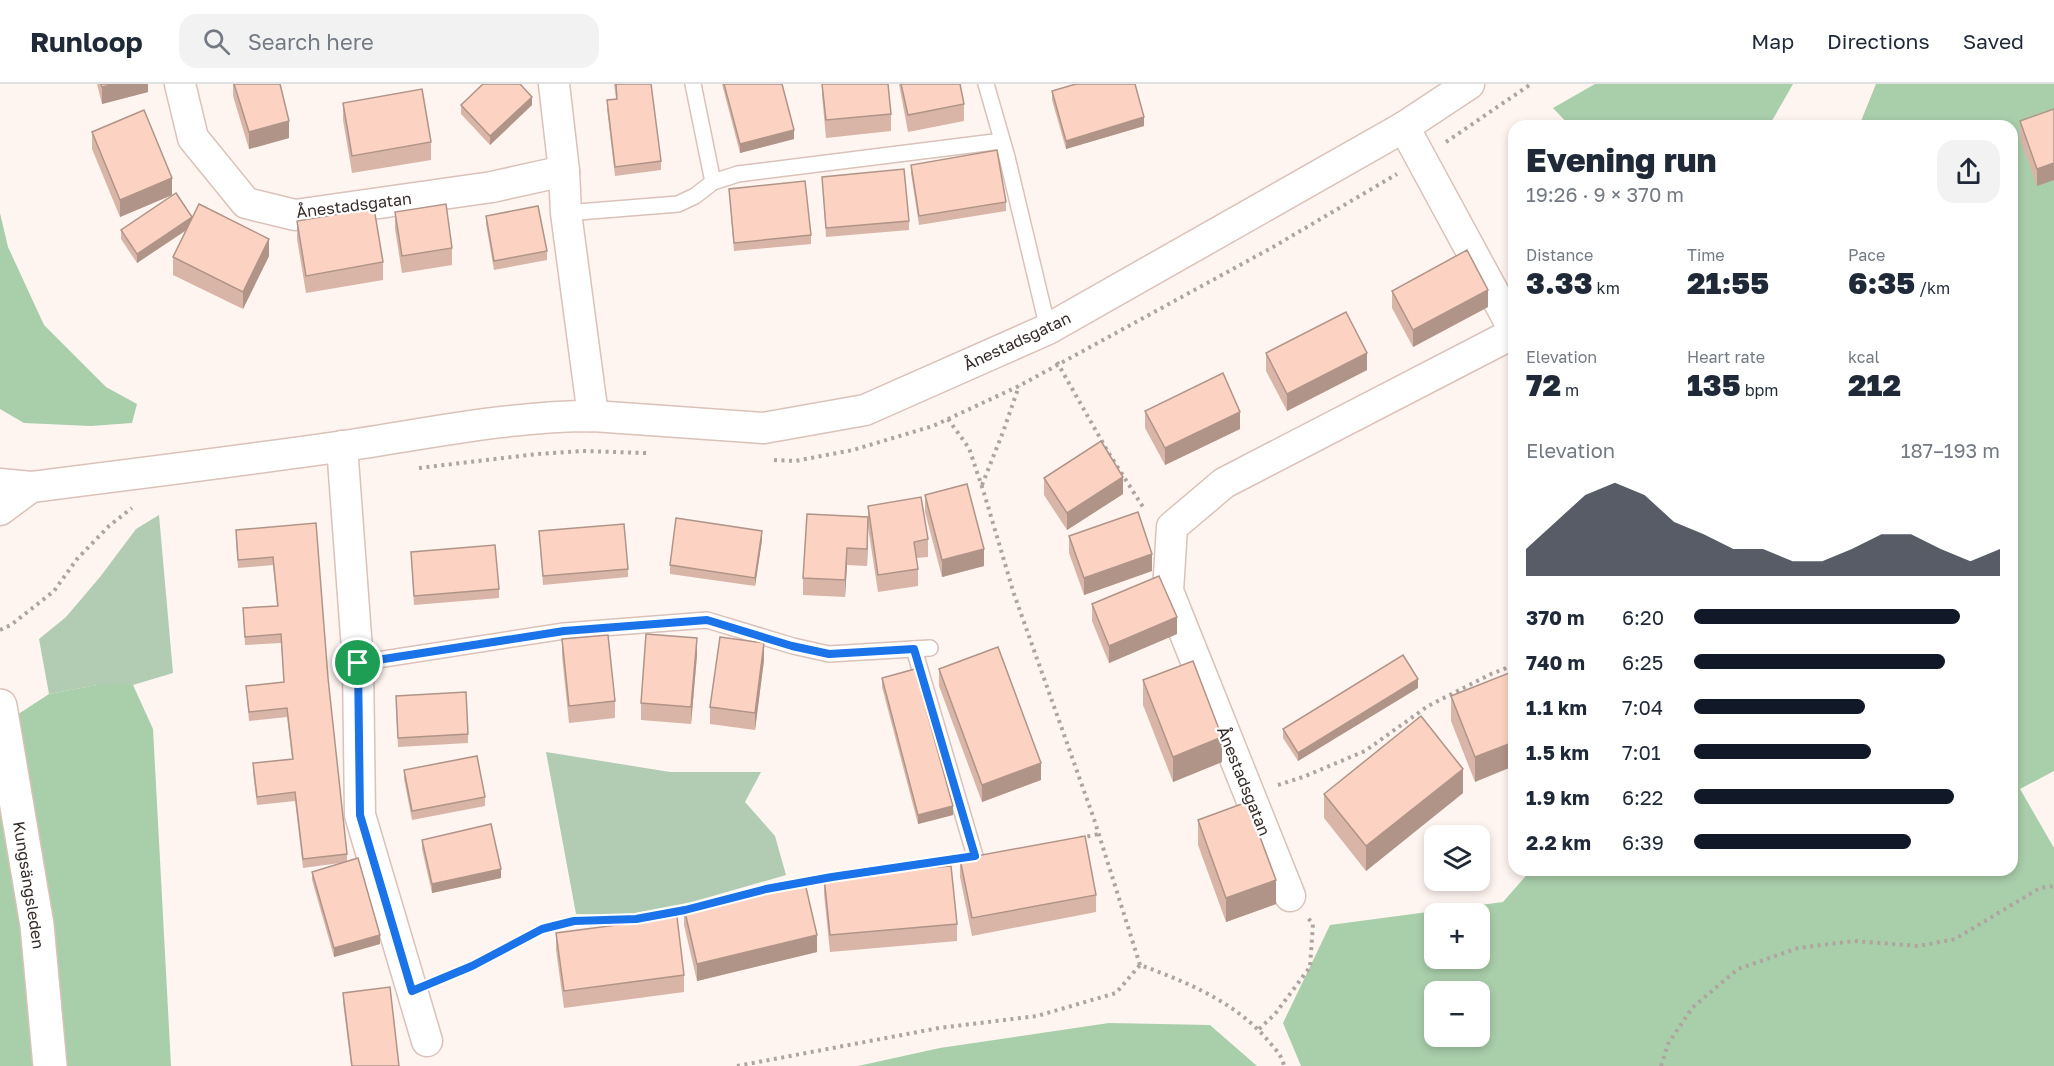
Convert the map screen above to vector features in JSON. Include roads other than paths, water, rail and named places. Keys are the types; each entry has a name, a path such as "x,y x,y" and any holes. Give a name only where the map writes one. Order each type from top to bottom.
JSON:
{"main road":[{"name":"Kungsängsleden","path":"0,706 37,925 50,1066"}],"street":[{"name":"Ånestadsgatan","path":"180,84 192,138 246,203 296,215 492,187 564,171"},
{"path":"554,84 564,171 566,213 593,416"},
{"name":"Ånestadsgatan","path":"0,484 31,487 342,446 501,422 566,416 764,428 865,410 1048,329 1404,127 1469,84"},
{"path":"1404,127 1508,321"},
{"name":"Ånestadsgatan","path":"1290,896 1168,591 1172,527 1224,483 1508,335"},
{"path":"342,446 358,663 360,815 427,1041"},
{"name":"Ånestadsgatan","path":"0,510 31,487"}],"lane":[{"path":"693,84 713,182"},
{"path":"986,84 1033,261 1038,294 1048,329"},
{"path":"566,213 678,204 695,196 713,182 738,174 1002,141"},
{"path":"358,663 564,631 707,620 792,646 829,654 930,648"},
{"path":"914,649 975,856"}]}
